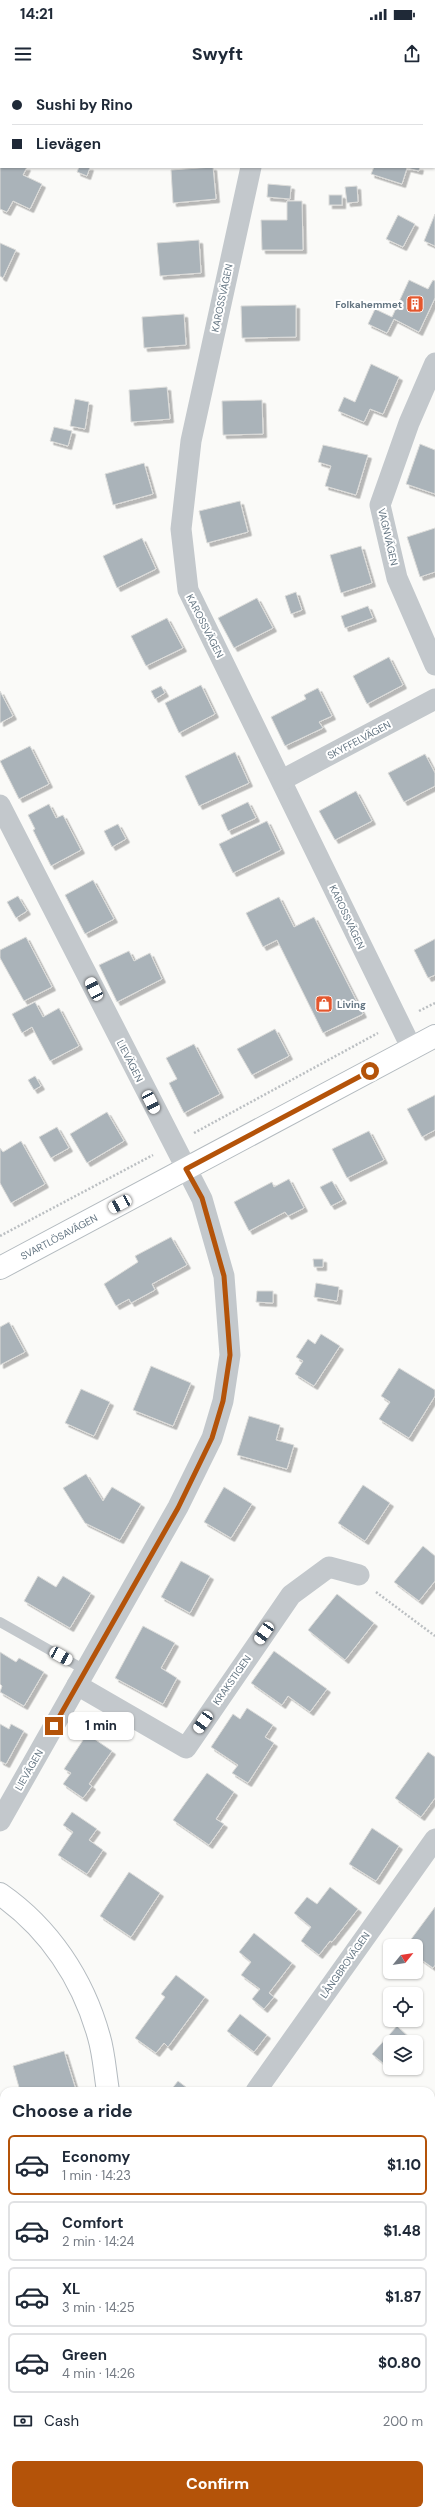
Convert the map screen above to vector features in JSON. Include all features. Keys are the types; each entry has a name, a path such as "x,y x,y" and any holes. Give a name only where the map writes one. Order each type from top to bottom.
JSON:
{"street":[{"name":"KAROSSVÄGEN","path":"251,168 191,441 181,529 188,590 282,780 397,1022 412,1049"},
{"name":"VAGNVÄGEN","path":"435,363 409,423 380,505 397,578 435,665"},
{"name":"SKYFFELVÄGEN","path":"282,780 435,699"},
{"name":"LIEVÄGEN","path":"0,806 202,1198 224,1276 230,1355 223,1401 212,1438 178,1508 0,1821"},
{"name":"SVARTLÖSAVÄGEN","path":"0,1268 435,1036"},
{"name":"KRAKSTIGEN","path":"81,1678 186,1748 291,1595 329,1567 359,1575"},
{"name":"LÅNGBROVÄGEN","path":"259,2087 435,1839"},
{"path":"0,1894 23,1909 56,1946 80,1987 99,2037 107,2087"}],"lane":[{"path":"0,1622 81,1678"}],"path":[{"path":"0,1236 435,1003"},
{"path":"359,1575 384,1599 435,1636"}],"building":[{"path":"0,168 26,168 23,175 42,184 30,209 13,201 7,212 0,209"},
{"path":"79,168 90,168 87,176 77,172"},
{"path":"213,168 216,199 173,203 171,170"},
{"path":"374,168 407,168 402,184 371,174"},
{"path":"407,168 420,168 419,171"},
{"path":"268,184 291,186 290,199 267,197"},
{"path":"357,186 358,202 347,203 345,187"},
{"path":"329,195 342,195 342,205 329,205"},
{"path":"287,201 302,201 303,250 262,250 261,220 287,220"},
{"path":"435,214 435,246 424,241"},
{"path":"398,215 415,224 403,247 386,239"},
{"path":"199,240 201,273 160,276 157,243"},
{"path":"0,243 16,250 3,278 0,276"},
{"name":"Folkahemmet","path":"409,280 428,289 433,280 435,281 435,298 419,332 394,319 387,333 368,324 375,309 392,317"},
{"path":"296,305 296,337 242,338 241,306"},
{"path":"184,314 186,345 144,348 142,317"},
{"path":"371,364 399,377 383,414 370,409 364,422 338,411 344,397 355,402"},
{"path":"167,387 170,419 131,422 129,390"},
{"path":"75,399 89,402 85,429 70,426"},
{"path":"262,400 263,434 223,435 222,401"},
{"path":"54,427 72,431 68,446 50,441"},
{"path":"420,444 435,450 435,494 406,484"},
{"path":"323,445 368,455 356,495 325,486 331,466 318,462"},
{"path":"144,463 153,494 113,505 105,474"},
{"path":"240,501 248,532 207,543 199,511"},
{"path":"435,528 435,572 420,577 407,537"},
{"path":"142,538 156,569 117,588 103,556"},
{"path":"361,546 372,583 341,593 330,555"},
{"path":"296,592 302,610 291,614 285,596"},
{"path":"257,598 273,628 234,648 218,618"},
{"path":"368,606 373,618 345,628 341,616"},
{"path":"167,618 183,648 146,666 131,636"},
{"path":"389,657 403,685 367,704 353,676"},
{"path":"201,685 215,714 179,733 165,703"},
{"path":"161,686 165,693 155,699 151,691"},
{"path":"318,688 332,716 319,722 323,728 285,746 271,717 306,699 304,695"},
{"path":"0,691 13,716 0,723"},
{"path":"30,746 49,784 19,799 0,761"},
{"path":"235,752 249,783 199,806 185,776"},
{"path":"425,754 435,773 435,786 404,802 388,773"},
{"path":"356,791 372,821 335,840 319,811"},
{"path":"248,802 256,818 228,831 221,815"},
{"path":"49,804 56,818 63,815 81,850 51,866 33,830 35,829 28,815"},
{"path":"267,821 281,850 233,873 219,844"},
{"path":"118,824 126,839 112,847 104,831"},
{"path":"93,880 114,919 85,934 65,895"},
{"path":"18,896 27,911 16,918 7,902"},
{"path":"279,897 294,927 314,917 363,1014 323,1033 277,940 263,947 246,913"},
{"path":"26,937 52,987 24,1001 0,958 0,950"},
{"path":"435,939 435,975 428,978 414,950"},
{"path":"129,951 134,961 150,953 162,979 117,1002 99,965"},
{"path":"35,1002 43,1017 59,1008 79,1046 50,1061 32,1027 22,1033 12,1014"},
{"path":"275,1029 289,1056 252,1075 237,1049"},
{"path":"194,1044 220,1094 184,1113 169,1083 177,1079 166,1058"},
{"path":"35,1076 41,1086 34,1090 28,1080"},
{"path":"435,1095 435,1130 422,1137 407,1109"},
{"path":"107,1112 124,1141 87,1163 70,1134"},
{"path":"57,1127 69,1148 51,1158 39,1137"},
{"path":"369,1131 384,1160 347,1178 332,1149"},
{"path":"21,1141 45,1184 11,1203 0,1183 0,1148 3,1152"},
{"path":"289,1179 304,1208 288,1216 285,1212 249,1231 234,1202 272,1182 274,1187"},
{"path":"332,1181 343,1200 331,1206 320,1187"},
{"path":"171,1237 187,1265 152,1284 155,1290 131,1303 129,1299 116,1306 104,1284 138,1262 135,1256"},
{"path":"313,1259 323,1259 323,1267 314,1267"},
{"path":"316,1283 339,1287 337,1301 314,1297"},
{"path":"257,1291 273,1291 273,1303 256,1302"},
{"path":"9,1322 25,1352 0,1365 0,1327"},
{"path":"321,1334 340,1346 314,1386 295,1374 303,1361 296,1357 308,1339 315,1344"},
{"path":"151,1366 191,1383 173,1426 133,1410"},
{"path":"399,1368 435,1390 435,1396 409,1438 379,1419 390,1402 381,1396"},
{"path":"81,1389 110,1402 94,1436 65,1423"},
{"path":"249,1416 280,1425 276,1440 294,1445 287,1469 237,1455"},
{"path":"86,1474 103,1501 112,1487 141,1504 120,1540 85,1523 63,1488"},
{"path":"363,1485 390,1503 365,1541 338,1523"},
{"path":"224,1487 252,1504 231,1538 204,1522"},
{"path":"423,1546 435,1556 435,1581 419,1601 394,1582"},
{"path":"181,1561 210,1576 190,1613 161,1597"},
{"path":"38,1576 56,1587 63,1576 91,1593 70,1628 24,1601"},
{"path":"337,1594 374,1623 345,1660 308,1630"},
{"path":"143,1626 175,1643 161,1668 177,1678 163,1704 115,1678"},
{"path":"274,1651 327,1689 310,1712 288,1696 282,1705 251,1683"},
{"path":"0,1652 16,1662 19,1658 44,1672 24,1706 0,1692 2,1686 0,1684"},
{"path":"247,1708 273,1725 265,1737 274,1743 248,1783 232,1773 238,1765 211,1747 233,1714 240,1719"},
{"path":"0,1724 9,1729 11,1724 24,1731 6,1764 0,1761"},
{"path":"87,1734 112,1751 89,1784 92,1786 83,1798 63,1784 71,1773 64,1769"},
{"path":"428,1752 435,1757 435,1798 421,1817 395,1798"},
{"path":"207,1773 234,1792 216,1819 224,1824 209,1845 173,1820"},
{"path":"72,1812 97,1829 89,1840 103,1850 87,1874 58,1855 73,1832 63,1825"},
{"path":"372,1828 399,1846 376,1881 349,1864"},
{"path":"129,1872 160,1893 131,1937 100,1916"},
{"path":"330,1887 358,1909 332,1942 330,1941 319,1955 301,1941 311,1927 294,1913 307,1897 317,1904"},
{"path":"435,1907 435,1965 433,1968 423,1961 423,1939 411,1939"},
{"path":"254,1933 292,1963 269,1993 274,1997 264,2009 252,1999 260,1989 241,1975 251,1962 239,1952"},
{"path":"176,1975 205,1997 168,2047 164,2043 156,2053 135,2038 165,1997 161,1994"},
{"path":"240,2014 267,2035 254,2052 227,2031"},
{"path":"396,2027 398,2027 407,2035 389,2035"},
{"path":"383,2042 383,2063 372,2054"},
{"path":"64,2051 75,2087 19,2087 13,2066"},
{"path":"178,2081 186,2087 173,2087"}],"place":[{"name":"Folkahemmet","path":"415,304"},
{"name":"Living","path":"324,1004"}],"route":[{"path":"54,1726 178,1508 212,1438 223,1401 230,1355 224,1276 202,1198 186,1169 370,1071"}]}
